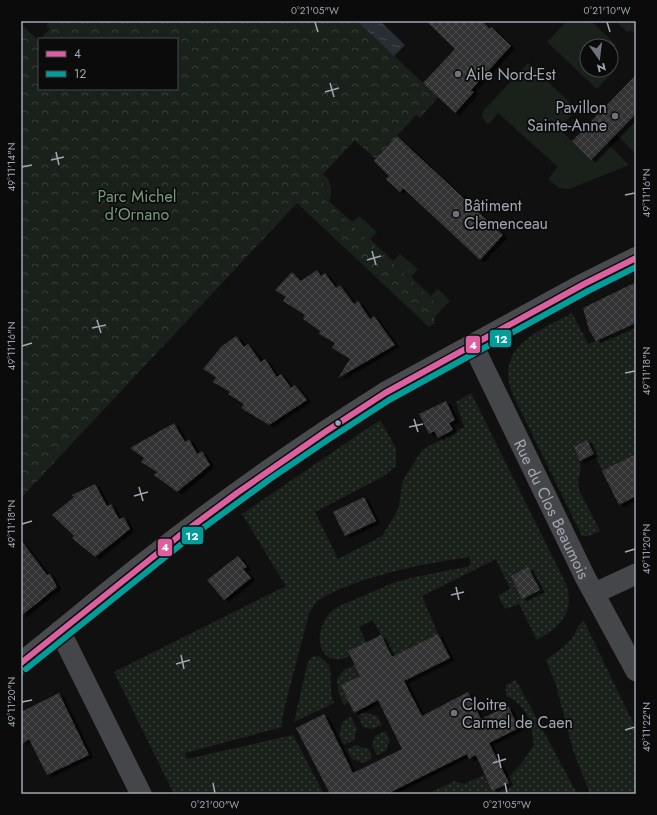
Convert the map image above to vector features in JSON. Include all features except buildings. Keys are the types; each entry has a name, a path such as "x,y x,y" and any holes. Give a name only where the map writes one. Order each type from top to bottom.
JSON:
{"main road":[{"path":"21,663 152,557 259,478 385,393 584,284 636,258"}],"street":[{"name":"Rue du Clos Beaumois","path":"473,345 585,577 636,671"},
{"path":"595,593 636,574"},
{"path":"60,631 141,794"}],"green space":[{"name":"Parc Michel d'Ornano","path":"51,21 357,21 438,97 420,118 416,115 376,159 354,140 321,178 327,190 325,200 442,309 434,318 435,323 429,327 297,203 21,498 21,24 38,40 38,90 178,90 178,38 41,38 50,29 46,26"},
{"path":"567,21 573,23 577,21 579,23 591,21 609,38 579,38 579,72 547,42"},
{"path":"616,21 636,21 636,32 627,32"},
{"path":"528,63 577,109 559,129 591,159 607,143 629,165 569,189 559,188 548,179 558,167 498,113 490,123 486,123 482,116 484,110"},
{"path":"585,78 607,78 597,89"},
{"path":"382,95 373,156 355,140 323,174 331,186 329,201 352,222 359,216 377,232 370,239 393,261 400,254 418,269 411,277 431,296 438,289 450,301 442,309 325,200 327,196 327,188 315,172"},
{"path":"636,114 636,154 616,134"},
{"path":"572,313 588,344 636,323 636,454 617,463 619,468 604,475 588,440 574,447 580,461 581,469 578,480 579,490 600,531 589,536 582,536 514,397 509,380 509,366 513,354 522,344 532,335"},
{"path":"471,393 567,586 569,596 568,605 563,619 552,630 537,640 519,604 505,609 498,596 510,589 496,559 422,596 438,634 392,657 373,620 359,627 366,642 348,651 350,656 339,659 330,658 324,653 321,646 321,628 325,619 337,607 390,584 420,576 470,566 470,557 391,572 350,585 332,593 318,601 309,613 282,718 282,727 185,753 187,759 293,735 324,794 174,794 114,672 286,586 242,514 380,420 396,448 396,466 384,476 315,512 338,559 382,536 398,510 403,480 422,450 464,427 456,402"},
{"path":"584,621 636,729 636,794 590,794 573,750 556,685 546,660 570,640 578,626"},
{"path":"319,656 329,665 331,675 331,693 334,703 294,722 308,661 312,657"},
{"path":"355,665 360,676 341,685 349,702 344,705 339,694 337,679 344,670"},
{"path":"516,680 577,794 428,794 454,781 464,784 484,775 492,791 509,783 507,779 521,764 534,745 530,723 524,710 519,704 506,696 506,685"},
{"path":"363,712 377,716 382,725 372,729 363,727 358,715"},
{"path":"351,717 357,729 354,740 344,745 339,735 343,721"},
{"path":"385,731 390,740 386,751 377,755 372,745 375,736"},
{"path":"357,745 368,748 372,758 364,763 352,759 347,749"}],"water":[{"path":"357,21 380,21 405,45 394,56"}],"transit line":[{"name":"4","path":"21,663 179,536 237,493 325,432 385,393 584,284 636,258"},
{"name":"12","path":"26,669 184,542 270,479 329,439 389,400 588,291 636,267"}],"place":[{"name":"Aile Nord-Est","path":"458,74"},
{"name":"Pavillon Sainte-Anne","path":"615,116"},
{"name":"Bâtiment Clemenceau","path":"456,214"},
{"name":"Cloitre Carmel de Caen","path":"454,713"}]}
